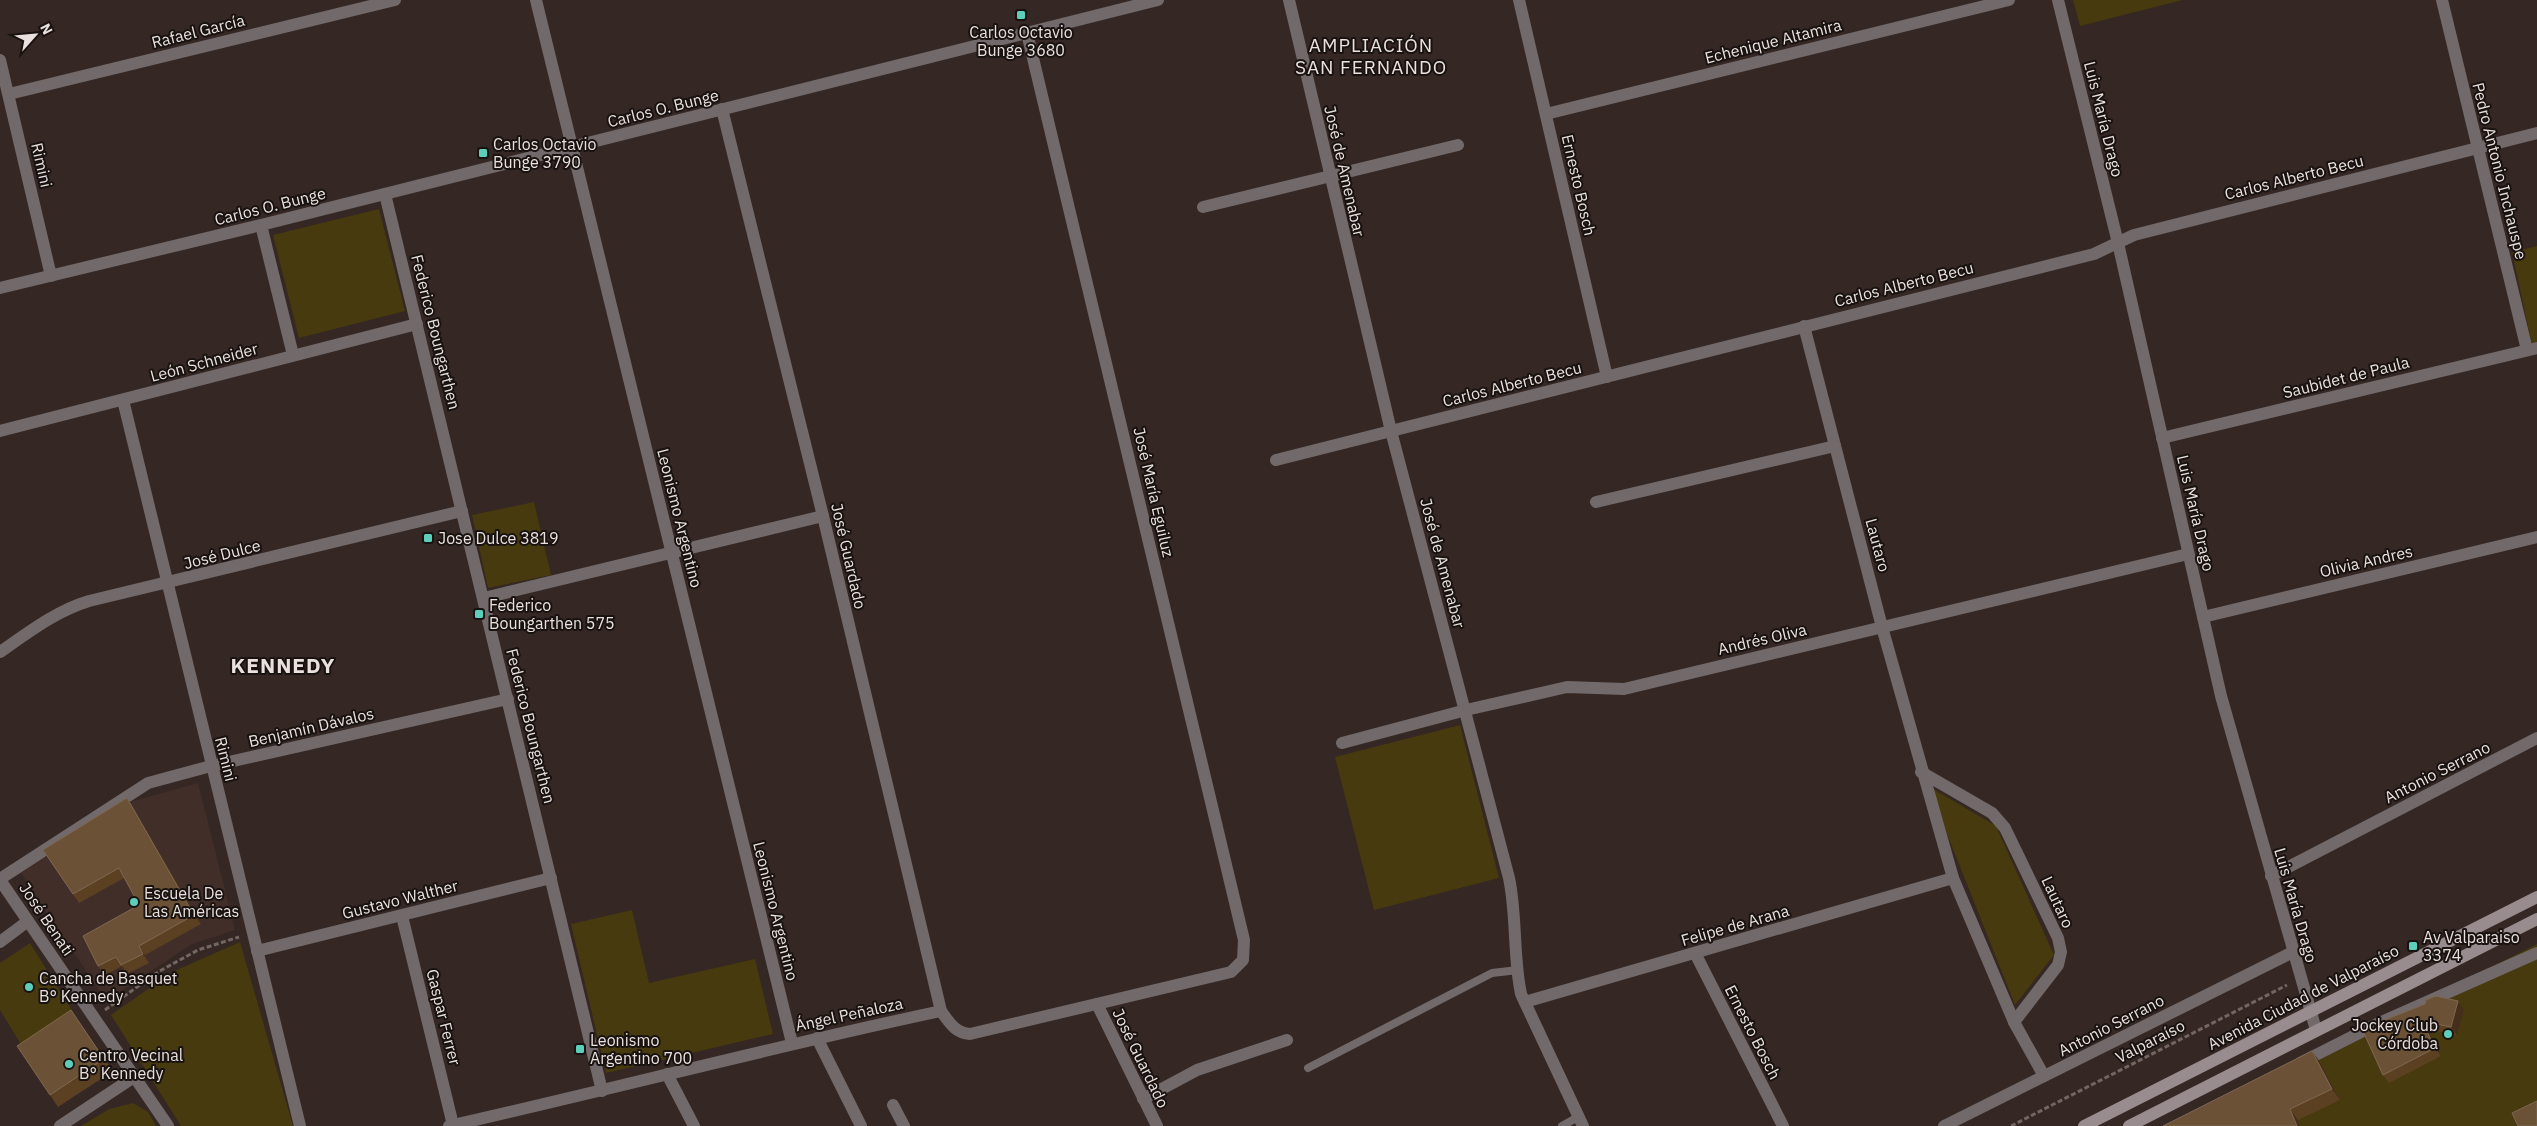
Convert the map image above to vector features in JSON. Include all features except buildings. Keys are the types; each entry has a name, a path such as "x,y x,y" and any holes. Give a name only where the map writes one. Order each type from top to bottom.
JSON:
{"main road":[{"name":"Avenida Ciudad de Valparaíso","path":"2084,1126 2537,898"},
{"path":"2129,1126 2537,919"}],"street":[{"name":"Rafael García","path":"9,94 395,0"},
{"name":"Leonismo Argentino","path":"536,0 792,1044"},
{"name":"Carlos O. Bunge","path":"0,288 261,225 1158,0"},
{"name":"José de Amenabar","path":"1289,0 1329,178 1391,431 1466,710 1515,906 1518,970 1525,1002 1580,1122"},
{"name":"Ernesto Bosch","path":"1519,0 1607,378"},
{"name":"Echenique Altamira","path":"1546,114 2009,0"},
{"name":"Luis María Drago","path":"2058,0 2118,244 2221,696 2316,1030"},
{"name":"Pedro Antonio Inchauspe","path":"2442,0 2477,147 2532,349"},
{"name":"José María Eguiluz","path":"1027,33 1244,940 1243,960 1231,972 1097,1004"},
{"name":"Rimini","path":"0,60 51,276"},
{"name":"José Guardado","path":"722,109 823,516 941,1011"},
{"name":"Carlos Alberto Becu","path":"1276,460 2094,254 2134,235 2537,133"},
{"path":"1203,207 1329,178 1458,145"},
{"name":"Federico Boungarthen","path":"385,194 602,1091"},
{"path":"261,225 293,355"},
{"name":"León Schneider","path":"0,431 417,324"},
{"name":"Lautaro","path":"1804,326 1921,772 1953,878 2014,1022 2044,1076"},
{"name":"Saubidet de Paula","path":"2162,438 2532,349"},
{"name":"Rimini","path":"123,400 300,1126"},
{"path":"1596,502 1835,446"},
{"name":"José Dulce","path":"0,652 69,607 462,511"},
{"path":"484,598 823,516"},
{"name":"Olivia Andres","path":"2203,617 2537,537"},
{"name":"Andrés Oliva","path":"1342,743 1466,710 1567,687 1624,688 2188,554"},
{"name":"Benjamín Dávalos","path":"0,879 148,783 211,766 508,699"},
{"name":"Antonio Serrano","path":"2271,876 2537,738"},
{"name":"Lautaro","path":"1921,772 1992,813 2005,828 2058,938 2061,952 2058,965 2014,1022"},
{"name":"Gustavo Walther","path":"257,950 551,878"},
{"name":"Felipe de Arana","path":"1525,1002 1953,878"},
{"name":"José Benati","path":"0,879 168,1126"},
{"name":"Gaspar Ferrer","path":"402,916 451,1126"},
{"path":"0,942 28,921"},
{"name":"Antonio Serrano","path":"1944,1126 2293,952"},
{"path":"2290,1069 2376,1024 2537,953"},
{"name":"Ernesto Bosch","path":"1695,954 1783,1126"},
{"path":"941,1011 956,1030 962,1034 970,1034 1097,1004"},
{"name":"José Guardado","path":"1097,1004 1157,1126"},
{"name":"Ángel Peñaloza","path":"451,1126 479,1123 667,1074 941,1011"},
{"path":"817,1038 862,1126"},
{"path":"1143,1099 1197,1070 1287,1040"},
{"path":"667,1074 694,1126"},
{"path":"60,1126 134,1077"},
{"path":"893,1104 904,1126"}],"lane":[{"path":"1308,1068 1492,973 1518,970"},
{"path":"1562,1126 1580,1122"}],"path":[{"path":"94,1018 158,972 198,950 253,932"},
{"name":"Valparaíso","path":"2011,1126 2301,978"}],"shaded area":[{"path":"2073,0 2183,0 2080,26"},
{"path":"379,209 405,311 299,338 273,235"},
{"path":"2537,246 2537,344 2532,345 2512,252"},
{"path":"534,502 551,575 488,588 472,515"},
{"path":"1460,725 1499,878 1374,910 1335,757"},
{"name":"Escuela De Las Américas","path":"198,783 235,930 192,944 106,1001 21,873 133,801"},
{"path":"1928,786 1996,826 2054,955 2015,1005"},
{"path":"632,910 649,983 755,959 773,1034 606,1073 571,924"},
{"path":"240,942 293,1126 181,1126 111,1015 172,972"},
{"name":"Cancha de Basquet B° Kennedy","path":"30,943 78,1020 27,1054 0,1010 0,963"},
{"name":"Jockey Club Córdoba","path":"2537,944 2537,1126 2177,1126"},
{"path":"133,1103 148,1112 156,1126 81,1126 109,1109"}],"place":[{"name":"Carlos Octavio Bunge 3680","path":"1021,15"},
{"name":"Carlos Octavio Bunge 3790","path":"483,153"},
{"name":"Jose Dulce 3819","path":"428,538"},
{"name":"Federico Boungarthen 575","path":"479,614"},
{"name":"Escuela De Las Américas","path":"134,902"},
{"name":"Av Valparaiso 3374","path":"2413,946"},
{"name":"Cancha de Basquet B° Kennedy","path":"29,987"},
{"name":"Jockey Club Córdoba","path":"2448,1034"},
{"name":"Leonismo Argentino 700","path":"580,1049"},
{"name":"Centro Vecinal B° Kennedy","path":"69,1064"}],"district":[{"name":"AMPLIACIÓN SAN FERNANDO","path":"1371,56"},
{"name":"KENNEDY","path":"283,666"}]}
